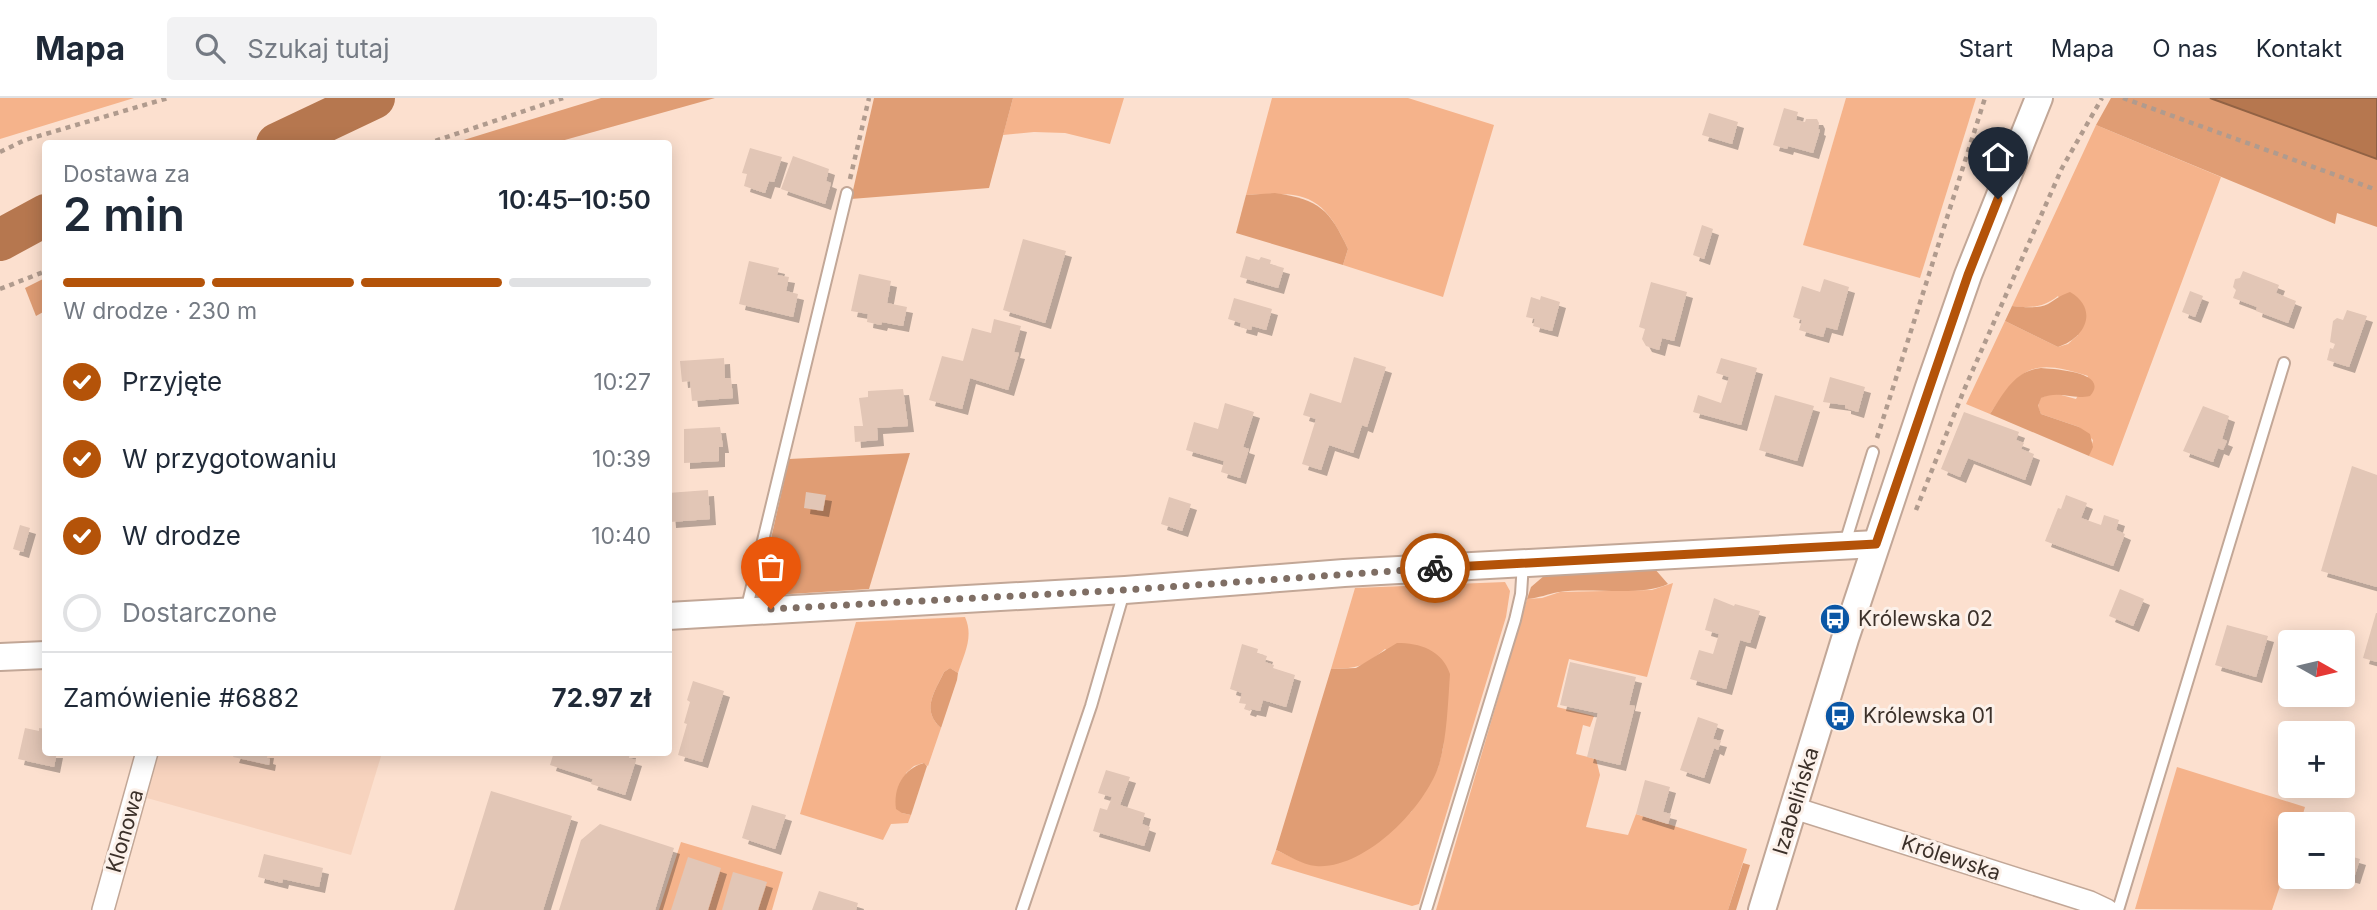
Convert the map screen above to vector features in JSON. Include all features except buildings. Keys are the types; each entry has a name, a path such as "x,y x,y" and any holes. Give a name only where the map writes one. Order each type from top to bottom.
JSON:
{"street":[{"name":"Izabelińska","path":"1762,910 1876,544 1968,275 2039,98"},
{"path":"672,617 1523,563 1876,544"},
{"path":"0,657 42,654"},
{"name":"Klonowa","path":"103,910 145,756"},
{"name":"Królewska","path":"1794,808 2090,902 2107,910"}],"lane":[{"path":"746,611 847,193"},
{"path":"2118,910 2284,363"},
{"path":"1843,547 1873,452"},
{"path":"1426,910 1515,620 1521,594 1523,563"},
{"path":"1022,910 1091,706 1125,590"}],"path":[{"path":"0,152 25,140 168,98"},
{"path":"438,140 563,98"},
{"path":"847,193 869,98"},
{"path":"1873,452 1985,98"},
{"path":"1915,514 1964,390 2056,181 2102,98"},
{"path":"2123,98 2377,190"},
{"path":"0,289 42,273"}],"shaded area":[{"path":"0,98 134,98 0,139"},
{"path":"601,98 715,98 565,140 464,140"},
{"path":"874,98 1013,98 989,188 851,199"},
{"path":"1013,98 1124,98 1110,144 1065,133 1003,135"},
{"path":"1272,98 1408,98 1494,125 1443,297 1343,265 1348,249 1339,231 1330,217 1310,200 1283,194 1246,195"},
{"path":"1846,98 1976,98 1920,278 1803,245"},
{"path":"2111,98 2210,98 2377,159 2377,227 2337,213 2335,224 2096,125"},
{"path":"2210,98 2377,98 2377,159"},
{"path":"2096,125 2221,177 2113,466 2089,456 2093,440 2079,427 2041,414 2038,407 2040,398 2054,393 2076,399 2088,376 2053,367 2040,368 2029,371 2010,386 1990,414 1966,404 2005,321 2058,347 2068,344 2078,335 2058,296 2036,306 2012,306"},
{"path":"1275,193 1313,203 1328,216 1348,249 1343,265 1236,233 1246,195"},
{"path":"42,280 42,313 36,316 25,288"},
{"path":"2070,292 2079,299 2086,314 2082,330 2068,343 2058,347 2005,321 2012,306 2044,306"},
{"path":"2041,368 2078,373 2093,382 2094,388 2090,396 2048,396 2041,398 2038,406 2041,414 2079,427 2090,434 2093,447 2089,456 1990,414 2017,378"},
{"path":"910,453 869,589 758,596 789,459"},
{"path":"1654,568 1668,584 1644,590 1559,592 1527,599 1531,587 1545,575"},
{"path":"1505,582 1510,591 1506,617 1419,904 1412,906 1271,864 1276,850 1302,862 1411,812 1438,768 1443,748 1448,694 1385,649 1360,665 1331,669 1355,588"},
{"path":"1673,583 1647,677 1569,659 1557,707 1594,716 1590,727 1583,725 1576,754 1596,759 1600,775 1586,827 1628,835 1636,814 1747,849 1728,910 1436,910 1527,599 1542,598 1560,592 1652,590"},
{"path":"965,617 969,632 958,673 950,668 944,672 931,701 932,715 941,728 928,766 923,763 906,773 902,813 911,815 908,823 891,824 883,840 800,814 856,622"},
{"path":"1397,643 1422,646 1436,654 1450,674 1444,743 1432,782 1407,817 1372,847 1354,858 1334,865 1316,866 1300,862 1276,850 1331,669 1356,668"},
{"path":"950,668 958,673 957,680 941,728 932,715 931,701 944,672"},
{"path":"158,756 381,756 351,855 147,798"},
{"path":"924,763 927,766 911,815 902,813 896,809 895,801 901,780 910,770"},
{"path":"2177,767 2305,807 2304,812 2278,812 2279,889 2272,910 2135,909"},
{"path":"681,842 783,872 772,910 659,910"},
{"path":"1743,863 1750,865 1736,910 1728,910"}],"waterway":[{"path":"285,140 374,98"},
{"path":"0,240 42,217"}],"way so far":[{"path":"771,609 1125,590 1435,568"}],"place":[{"name":"Królewska 02","path":"1835,619"},
{"name":"Królewska 01","path":"1840,716"}],"route":[{"path":"1435,568 1876,544 1968,275 1998,199"}]}
